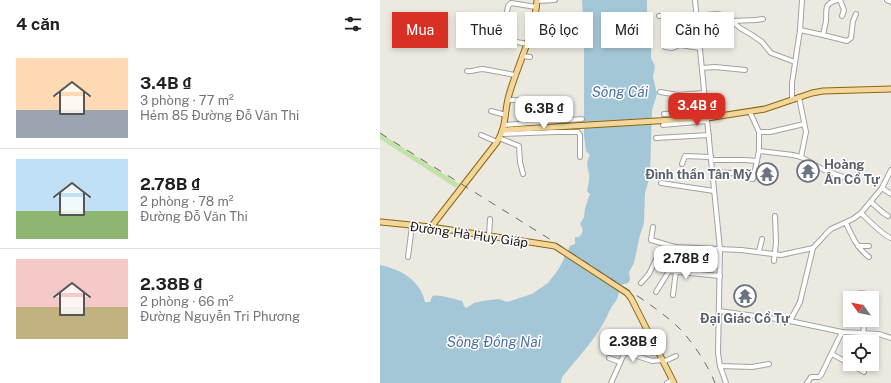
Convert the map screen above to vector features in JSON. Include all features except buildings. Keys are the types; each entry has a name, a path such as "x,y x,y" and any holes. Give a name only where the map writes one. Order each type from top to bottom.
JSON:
{"main road":[{"path":"535,12 537,0"},
{"path":"431,228 501,136 505,125 508,100 515,75 525,48"},
{"path":"501,136 514,130 707,119 765,109 823,90 891,89"},
{"name":"Đường Hà Huy Giáp","path":"380,222 489,236 557,247 624,290 631,298 663,361"},
{"path":"663,361 673,381"}],"street":[{"path":"537,0 555,0"},
{"path":"695,0 696,12"},
{"path":"792,100 792,83 800,30 802,0"},
{"path":"823,35 826,22 825,10 830,3 839,0 844,10 842,16"},
{"path":"887,0 891,2"},
{"path":"507,12 508,6 511,3 536,7"},
{"path":"800,30 847,41 851,38 853,21 856,14"},
{"path":"734,21 763,19"},
{"path":"734,23 752,35 771,53 795,62"},
{"path":"700,48 720,249 718,353 720,366 726,383"},
{"path":"522,56 530,57"},
{"path":"702,68 715,67 745,70"},
{"path":"468,71 472,72 478,69 483,69 515,75"},
{"path":"660,92 678,95 704,93"},
{"path":"799,97 805,136 801,157"},
{"path":"508,100 568,101"},
{"path":"664,114 706,110"},
{"path":"491,111 506,115"},
{"path":"712,172 732,173 751,180 754,178 759,152 759,132 750,112"},
{"path":"505,125 582,119"},
{"path":"663,126 707,119"},
{"path":"759,132 770,132 804,124"},
{"path":"481,135 501,136 578,132 580,134 580,157"},
{"path":"656,138 709,135"},
{"path":"501,136 519,146 521,149 520,162 523,174"},
{"path":"759,152 801,157 824,170 850,180"},
{"path":"682,164 685,156 757,161"},
{"path":"790,321 800,302 814,248 831,229 853,219 861,213 882,188 891,170"},
{"path":"661,183 714,191"},
{"path":"882,188 891,194"},
{"path":"871,202 888,216"},
{"path":"861,213 882,231 886,237 891,238"},
{"path":"774,261 776,216"},
{"path":"489,236 490,220"},
{"path":"846,222 853,239 869,257"},
{"path":"408,257 412,226"},
{"path":"652,227 651,240 675,247 775,254 789,254 807,248 814,248"},
{"path":"759,252 762,239"},
{"path":"858,246 869,246"},
{"path":"641,283 649,274 657,257 667,260 675,247"},
{"path":"656,292 668,271 720,276"},
{"path":"673,295 676,271"},
{"path":"719,312 790,321 842,332 879,334 891,338"},
{"path":"863,334 864,327"},
{"path":"807,383 811,377 820,376 842,332"},
{"path":"609,343 625,351 652,361 663,361 676,356"},
{"path":"611,383 627,344"},
{"path":"832,354 864,372"},
{"path":"610,358 620,362"},
{"path":"720,366 752,367 769,364"},
{"path":"667,383 673,381"}],"green space":[{"path":"380,133 459,184 456,188 380,139"}],"water":[{"path":"582,0 647,0 647,12 601,12 601,48 651,48 651,58 655,66 653,77 657,94 652,110 650,176 645,193 644,223 634,263 629,272 630,280 628,283 620,287 617,299 605,321 588,346 563,376 561,383 380,383 380,265 396,270 409,277 423,294 425,302 430,302 432,296 443,296 462,301 466,308 474,303 482,301 499,299 507,302 532,294 548,283 558,270 564,259 564,255 567,253 570,246 575,244 575,237 579,237 582,234 580,224 584,217 585,208 590,194 587,191 589,174 587,162 590,155 586,151 584,135 584,48 593,48 593,12 583,12"}],"railway":[{"path":"380,133 561,247 634,294 669,319 689,340 704,361 715,383"}],"place":[{"name":"Hoàng Ân Cổ Tự","path":"808,171"},
{"name":"Đình thần Tân Mỹ","path":"767,174"},
{"name":"Đại Giác Cổ Tự","path":"745,296"}],"water label":[{"name":"Sông Cái","path":"620,92"},
{"name":"Sông Đồng Nai","path":"494,342"}]}
